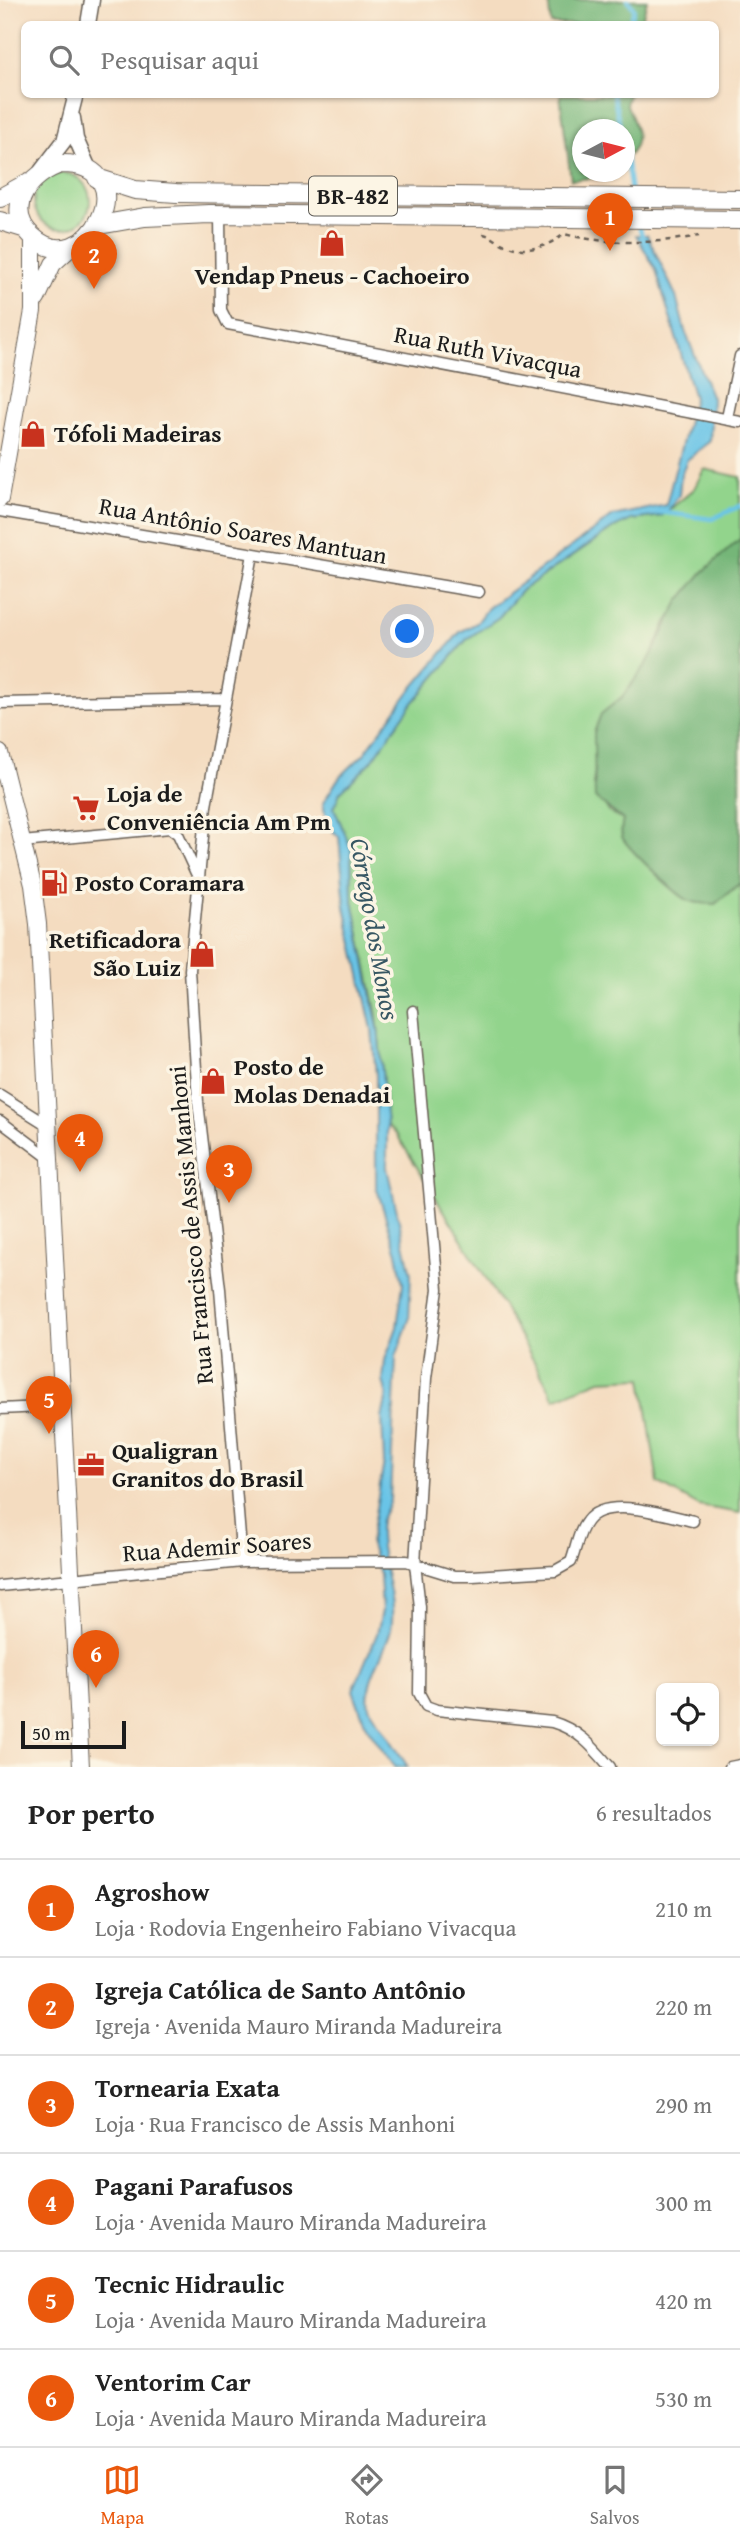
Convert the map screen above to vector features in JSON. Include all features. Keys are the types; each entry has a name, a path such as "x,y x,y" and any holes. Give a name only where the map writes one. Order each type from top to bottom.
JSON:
{"highway":[{"path":"0,198 61,164 81,166 94,174 106,196 104,215 99,225 76,243 59,247 0,222"},
{"name":"BR-482","path":"94,174 156,193 740,199"},
{"path":"29,233 21,219 21,198 35,177"},
{"name":"BR-482","path":"99,225 177,215 220,214 740,220"}],"main road":[{"path":"0,499 33,311 29,233"},
{"path":"33,311 53,264 76,243"},
{"path":"0,753 22,842 38,924 46,1124 81,1767"}],"street":[{"path":"88,21 92,0"},
{"path":"35,177 64,141 75,98"},
{"path":"73,113 76,139 94,174"},
{"name":"Rua Ruth Vivacqua","path":"220,214 221,310 228,324 740,422"},
{"path":"721,417 740,355"},
{"name":"Rua Antônio Soares Mantuan","path":"0,511 479,592"},
{"name":"Rua Francisco de Assis Manhoni","path":"242,1562 220,1289 197,1075 190,970 197,876 206,806 253,554"},
{"path":"0,704 226,699"},
{"path":"22,842 170,828 178,834 197,876"},
{"path":"413,1011 438,1289 426,1389 415,1564 420,1597 419,1693 426,1706 437,1710 552,1722 569,1727 583,1736 610,1767"},
{"path":"0,1096 46,1124"},
{"path":"0,1121 48,1157"},
{"path":"0,1409 62,1406"},
{"name":"Rua Ademir Soares","path":"0,1586 72,1581 242,1562 393,1559 454,1576 555,1571 571,1562 582,1530 588,1519 598,1511 626,1507 693,1521"},
{"path":"730,1767 740,1765"}],"path":[{"path":"475,234 489,234 503,244 520,249 547,245 564,234 615,243 662,242"}],"green space":[{"path":"548,0 647,0 642,21 551,21"},
{"path":"560,98 628,98 626,103 633,119 572,119 572,180"},
{"path":"56,173 68,173 78,177 86,185 90,201 86,217 78,225 68,229 56,229 46,225 38,217 34,207 34,195 38,185 46,177"},
{"path":"704,469 740,477 740,539 665,624 649,662 622,697 601,715 594,733 597,757 593,783 609,812 623,820 622,834 631,849 682,896 694,902 715,904 740,883 740,1513 699,1506 658,1483 642,1378 600,1380 555,1399 503,1306 397,1135 387,1125 377,1015 352,896 351,848 334,808 340,792 371,762 411,705 467,639 499,617 522,590 612,529 632,520 661,516 668,511 694,489"},
{"path":"740,539 740,883 715,904 697,903 682,896 641,859 622,836 623,820 595,798 594,733 601,714 622,697 648,662 679,601 703,572"}],"water":[{"path":"636,235 647,235 676,296 685,331 712,398 710,441 687,460 681,475 679,495 668,511 661,516 632,520 612,529 522,590 499,617 467,639 411,705 371,762 340,792 334,808 351,848 352,896 378,1028 387,1125 387,1168 411,1274 409,1320 396,1357 390,1500 381,1520 380,1534 392,1601 391,1629 372,1677 368,1696 369,1707 408,1767 395,1767 366,1726 353,1690 377,1634 382,1611 380,1575 370,1542 384,1462 382,1418 387,1395 383,1381 385,1360 397,1327 403,1284 397,1253 376,1186 376,1076 372,1029 345,907 339,837 327,825 323,803 338,779 364,754 410,691 460,632 477,623 488,608 613,516 666,505 694,398 656,270"}],"waterway":[{"name":"Córrego dos Monos","path":"628,0 634,9 630,21"},
{"name":"Córrego dos Monos","path":"614,98 619,119"},
{"name":"Córrego dos Monos","path":"629,182 631,193"},
{"name":"Córrego dos Monos","path":"637,222 644,240"},
{"path":"659,512 712,519 740,506"}],"place":[{"name":"Vendap Pneus - Cachoeiro","path":"332,243"},
{"name":"Agroshow","path":"610,251"},
{"name":"Igreja Católica de Santo Antônio","path":"94,289"},
{"name":"Tófoli Madeiras","path":"33,434"},
{"name":"Loja de Conveniência Am Pm","path":"86,808"},
{"name":"Posto Coramara","path":"54,883"},
{"name":"Retificadora São Luiz","path":"202,954"},
{"name":"Posto de Molas Denadai","path":"213,1081"},
{"name":"Pagani Parafusos","path":"80,1172"},
{"name":"Tornearia Exata","path":"229,1203"},
{"name":"Tecnic Hidraulic","path":"49,1434"},
{"name":"Qualigran Granitos do Brasil","path":"91,1465"},
{"name":"Ventorim Car","path":"96,1688"}]}
